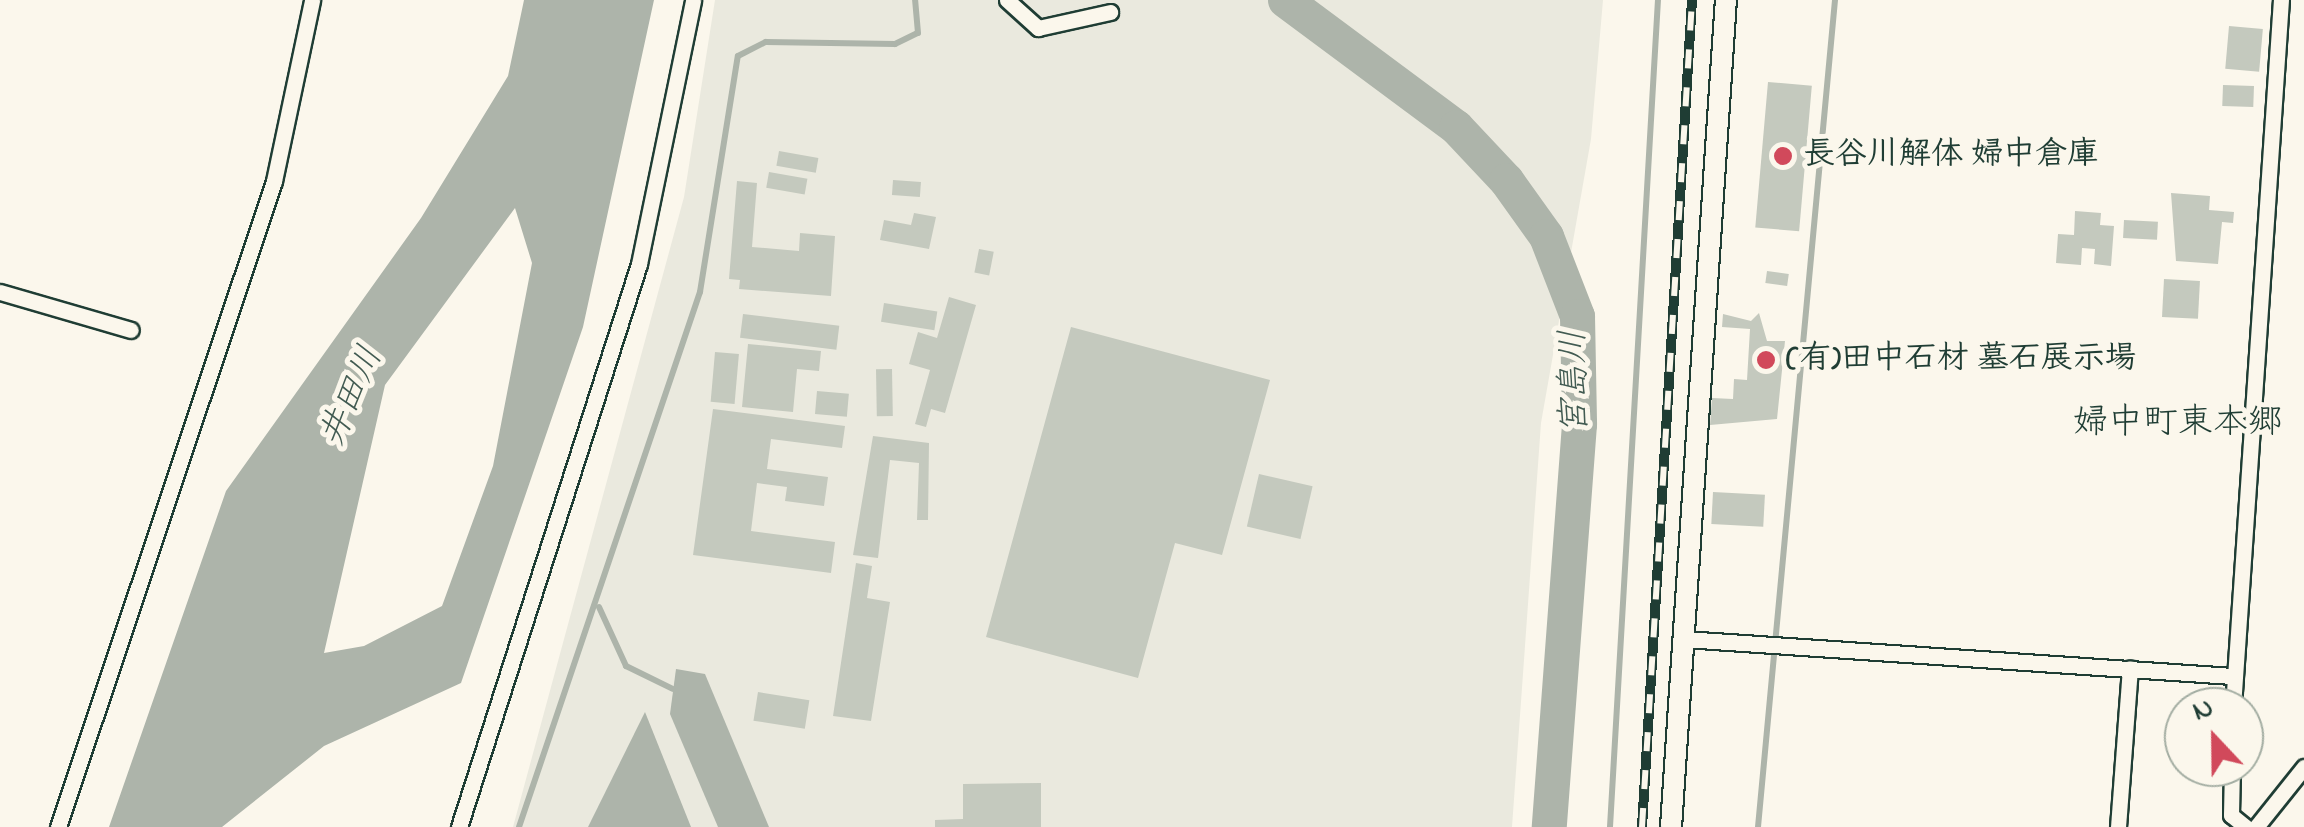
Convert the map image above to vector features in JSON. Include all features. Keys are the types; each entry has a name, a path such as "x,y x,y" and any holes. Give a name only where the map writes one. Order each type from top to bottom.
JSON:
{"street":[{"path":"58,827 274,181 312,0"},
{"path":"459,827 638,264 692,0"},
{"path":"1007,0 1038,28 1110,12"},
{"path":"1671,827 1726,0"},
{"path":"2233,687 2281,0"},
{"path":"0,292 131,330"},
{"path":"1684,640 2233,676"},
{"path":"2118,827 2130,668"},
{"path":"2256,827 2304,767"},
{"path":"2232,787 2231,815 2246,827"}],"shaded area":[{"path":"715,0 1603,0 1591,139 1541,423 1512,827 513,827 684,197"}],"water":[{"name":"井田川","path":"524,0 654,0 583,327 461,683 324,746 222,827 109,827 226,491 421,218 508,76","holes":["515,208 532,263 493,466 442,606 364,646 324,653 385,385"]},
{"path":"676,669 705,674 769,827 718,827 670,714"},
{"path":"645,712 691,827 588,827"}],"building":[{"path":"2229,26 2263,29 2259,72 2225,69"},
{"name":"長谷川解体 婦中倉庫","path":"1768,82 1812,86 1799,231 1755,227"},
{"path":"2223,85 2254,86 2253,107 2222,106"},
{"path":"779,151 818,158 816,173 776,166"},
{"path":"769,172 807,179 805,195 766,188"},
{"path":"893,180 921,182 920,197 892,195"},
{"path":"737,181 757,183 752,247 799,251 800,233 835,236 831,296 739,289 740,280 729,279"},
{"path":"2171,193 2210,196 2209,210 2234,212 2233,223 2222,222 2218,264 2176,261"},
{"path":"2075,211 2101,213 2100,225 2114,226 2111,266 2094,264 2095,249 2082,248 2081,265 2056,263 2058,234 2074,235"},
{"path":"914,213 936,217 929,249 880,240 884,220 911,225"},
{"path":"2124,220 2158,222 2157,240 2123,238"},
{"path":"979,249 994,252 989,275 974,273"},
{"path":"1767,271 1789,274 1787,286 1765,283"},
{"path":"2164,279 2200,281 2198,319 2162,317"},
{"path":"949,297 976,305 945,413 931,409 926,427 915,424 930,370 909,364 918,332 937,338"},
{"path":"884,303 937,311 934,330 881,322"},
{"name":"(有)田中石材 墓石展示場","path":"1759,313 1767,341 1785,341 1777,419 1710,425 1712,398 1733,399 1734,379 1747,380 1750,329 1722,327 1723,314 1751,321"},
{"path":"743,314 839,326 836,350 740,338"},
{"path":"1071,327 1270,380 1222,555 1175,543 1138,678 986,637"},
{"path":"748,344 821,351 819,371 797,369 793,412 742,407"},
{"path":"715,352 739,354 735,404 711,402"},
{"path":"876,369 892,369 893,416 877,416"},
{"path":"817,391 849,394 847,417 815,414"},
{"path":"713,409 845,426 842,448 771,439 767,469 828,477 824,506 785,501 787,487 757,483 751,531 835,542 831,573 693,555"},
{"path":"873,436 929,443 928,520 917,520 919,463 890,460 878,558 853,555"},
{"path":"1259,474 1313,486 1300,539 1247,527"},
{"path":"1713,492 1765,495 1763,527 1711,524"},
{"path":"856,563 872,566 867,598 890,602 871,721 833,716"},
{"path":"758,692 809,700 805,729 753,721"},
{"path":"1041,783 1041,827 935,827 935,820 963,819 963,784"}],"waterway":[{"path":"519,827 700,292 738,56 766,42 895,44 918,33 915,0"},
{"name":"宮島川","path":"1285,0 1456,127 1506,180 1546,236 1577,316 1579,424 1549,827"},
{"path":"1610,827 1658,0"},
{"path":"1758,827 1835,0"},
{"path":"599,607 626,666 673,689"}],"railway":[{"path":"1642,827 1692,0"}],"place":[{"name":"長谷川解体 婦中倉庫","path":"1783,156"},
{"name":"(有)田中石材 墓石展示場","path":"1766,360"}],"district":[{"name":"婦中町東本郷","path":"2178,424"}]}
